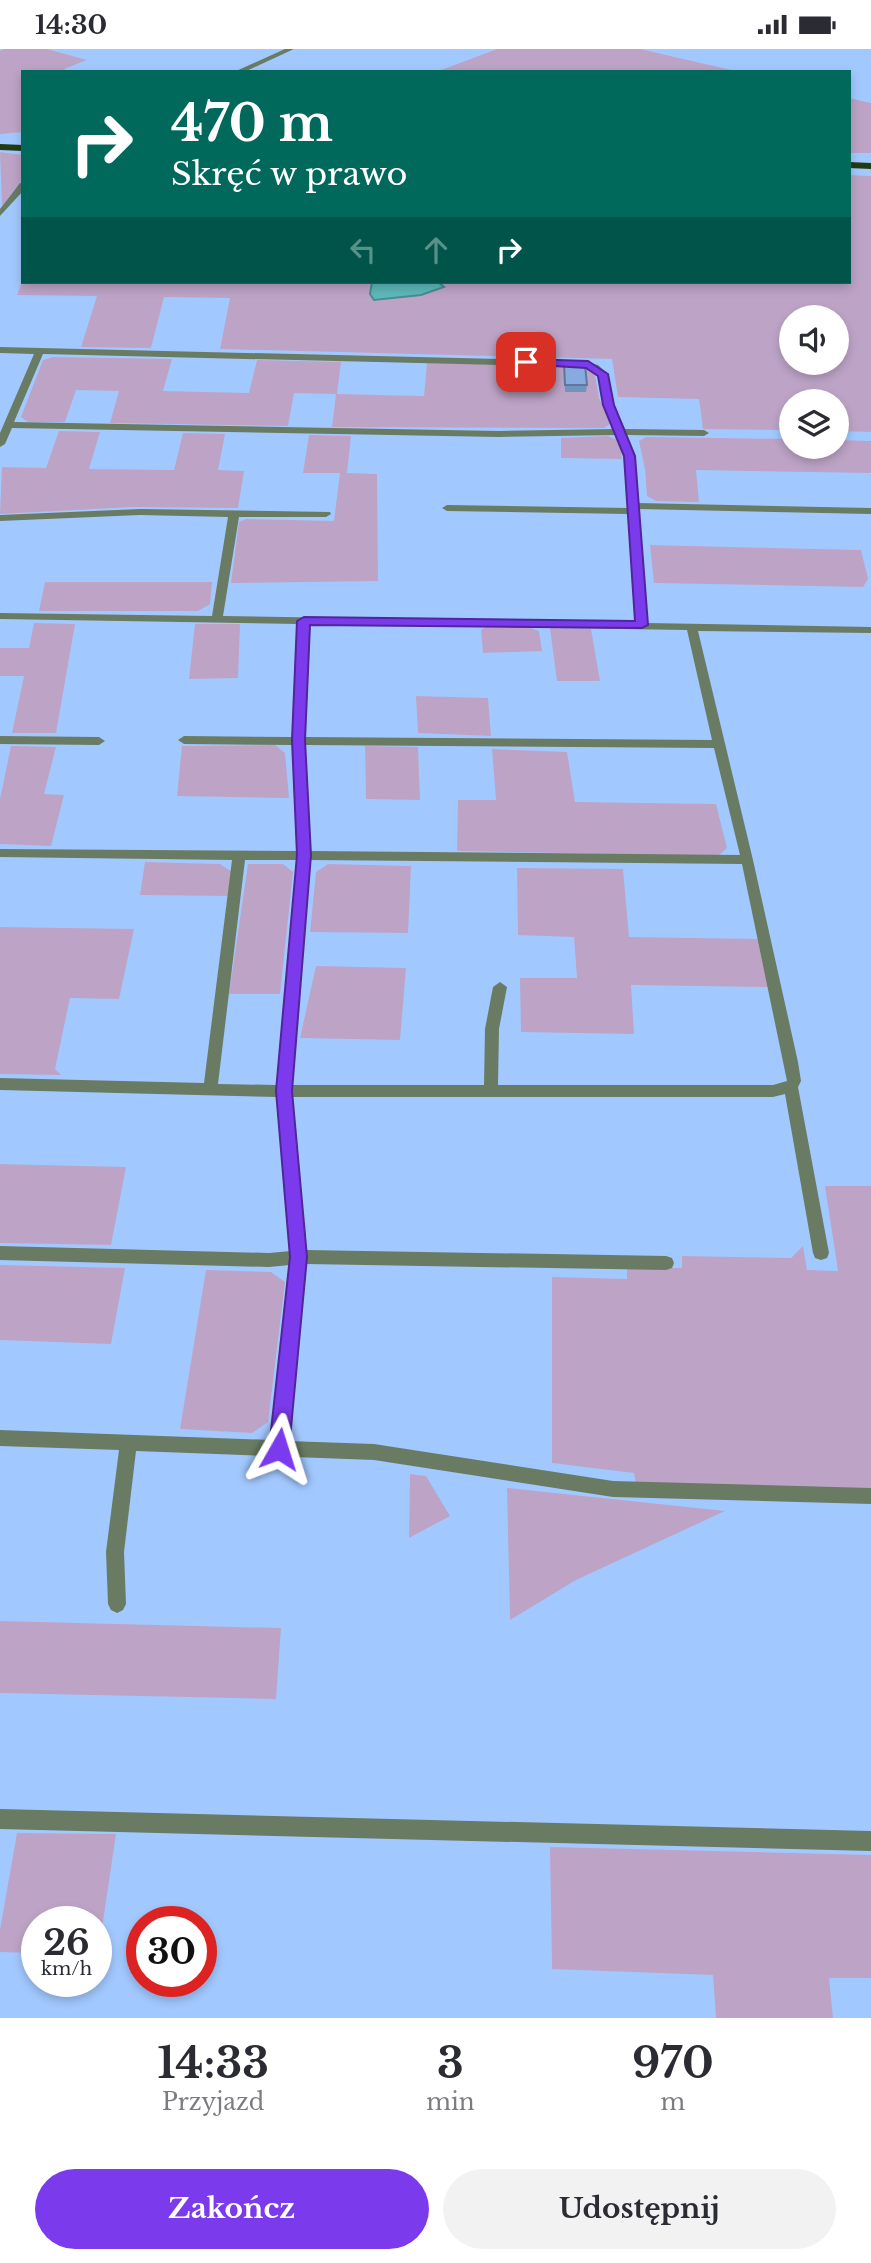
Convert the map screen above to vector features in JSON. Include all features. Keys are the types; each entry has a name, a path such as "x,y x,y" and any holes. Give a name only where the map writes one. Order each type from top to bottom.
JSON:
{"main road":[{"path":"0,147 21,148"},
{"path":"851,165 871,166"}],"street":[{"path":"242,70 291,49"},
{"path":"0,214 21,188"},
{"path":"0,350 588,365 603,374 609,405 629,456 642,625"},
{"path":"0,444 40,351"},
{"path":"8,425 499,434 704,433"},
{"path":"447,508 871,511"},
{"path":"0,518 140,512 326,514"},
{"path":"217,618 234,514"},
{"path":"0,616 871,630"},
{"path":"279,1449 299,1257 284,1091 304,855 298,740 304,621"},
{"path":"691,626 747,860 791,1062 794,1081 791,1087 808,1167 821,1253"},
{"path":"0,740 99,741"},
{"path":"184,740 719,744"},
{"path":"0,853 747,860"},
{"path":"210,1089 239,856"},
{"path":"491,1092 492,1029 500,987"},
{"path":"0,1084 284,1091 491,1092 773,1091 791,1087"},
{"path":"0,1253 269,1260 299,1257 666,1262"},
{"path":"0,1438 416,1457 520,1477 613,1489 871,1496"},
{"path":"117,1604 115,1552 128,1444"},
{"path":"0,1819 871,1841"}],"shaded area":[{"path":"47,49 87,60 64,69 66,70 21,70 21,132 0,134 0,51"},
{"path":"497,49 640,49 731,70 441,70"},
{"path":"851,98 871,103 871,153 851,153"},
{"path":"0,152 21,155 21,182 2,206"},
{"path":"851,175 871,176 871,432 849,431 849,389 779,389 779,430 703,429 699,399 618,397 612,359 220,349 230,298 164,297 151,348 81,347 97,296 17,295 21,284 851,284"},
{"path":"372,284 440,284 444,287 421,295 374,300 370,294"},
{"path":"53,357 172,359 163,391 249,393 257,360 341,362 337,394 424,396 427,363 586,366 594,370 599,398 611,423 604,428 332,427 336,394 294,393 288,426 110,423 119,391 76,390 65,422 28,422 21,417 43,360"},
{"path":"59,431 100,432 89,469 174,470 183,433 225,434 218,470 244,471 238,508 133,507 0,514 2,467 46,468"},
{"path":"309,435 351,436 347,473 377,474 378,581 231,583 239,522 246,519 334,521 340,473 303,473"},
{"path":"608,436 620,441 622,459 561,458 561,438"},
{"path":"646,437 779,439 779,459 849,459 849,440 871,441 871,473 696,470 699,502 656,501 647,496 639,441"},
{"path":"650,545 861,550 868,579 863,587 654,583"},
{"path":"45,582 212,582 210,604 198,611 39,611"},
{"path":"34,623 75,624 56,733 12,733 24,676 0,676 0,648 29,648"},
{"path":"195,624 240,624 238,678 189,679"},
{"path":"486,627 531,628 539,631 542,651 483,653 481,630"},
{"path":"550,628 591,629 600,681 557,681"},
{"path":"416,696 488,698 491,736 418,733"},
{"path":"275,745 285,753 289,798 177,796 182,746"},
{"path":"11,746 56,747 44,794 64,795 51,846 0,844 0,799"},
{"path":"365,746 418,747 420,800 366,799"},
{"path":"492,749 567,752 575,802 716,804 727,848 718,856 457,851 458,800 496,800"},
{"path":"145,862 220,864 231,871 229,896 140,895"},
{"path":"248,864 283,864 293,872 280,994 229,994"},
{"path":"328,864 411,866 408,933 310,932 316,872"},
{"path":"517,868 623,869 629,937 760,939 770,987 631,985 634,1034 521,1032 520,978 577,978 574,937 518,935"},
{"path":"0,927 134,929 119,999 70,998 55,1069 61,1075 0,1074"},
{"path":"316,966 406,968 400,1040 300,1038"},
{"path":"0,1164 126,1167 111,1245 0,1243"},
{"path":"825,1186 871,1186 871,1489 636,1484 634,1473 552,1463 552,1277 627,1279 627,1267 682,1268 682,1256 791,1258 803,1246 807,1270 838,1271"},
{"path":"0,1265 125,1268 111,1344 0,1340"},
{"path":"206,1270 271,1272 285,1282 268,1422 252,1433 180,1429"},
{"path":"410,1474 426,1476 450,1516 409,1538"},
{"path":"507,1488 725,1511 576,1580 510,1620"},
{"path":"0,1621 281,1628 276,1699 0,1693"},
{"path":"17,1833 116,1834 105,1906 21,1906 21,1953 0,1952 0,1930"},
{"path":"550,1847 871,1855 871,1978 829,1978 833,2018 716,2018 713,1975 552,1969"}],"building":[{"path":"564,364 585,365 587,385 565,385"}],"route":[{"path":"279,1449 299,1257 284,1091 304,855 298,740 304,621 642,625 629,456 609,405 603,374 595,366 526,362"}]}
